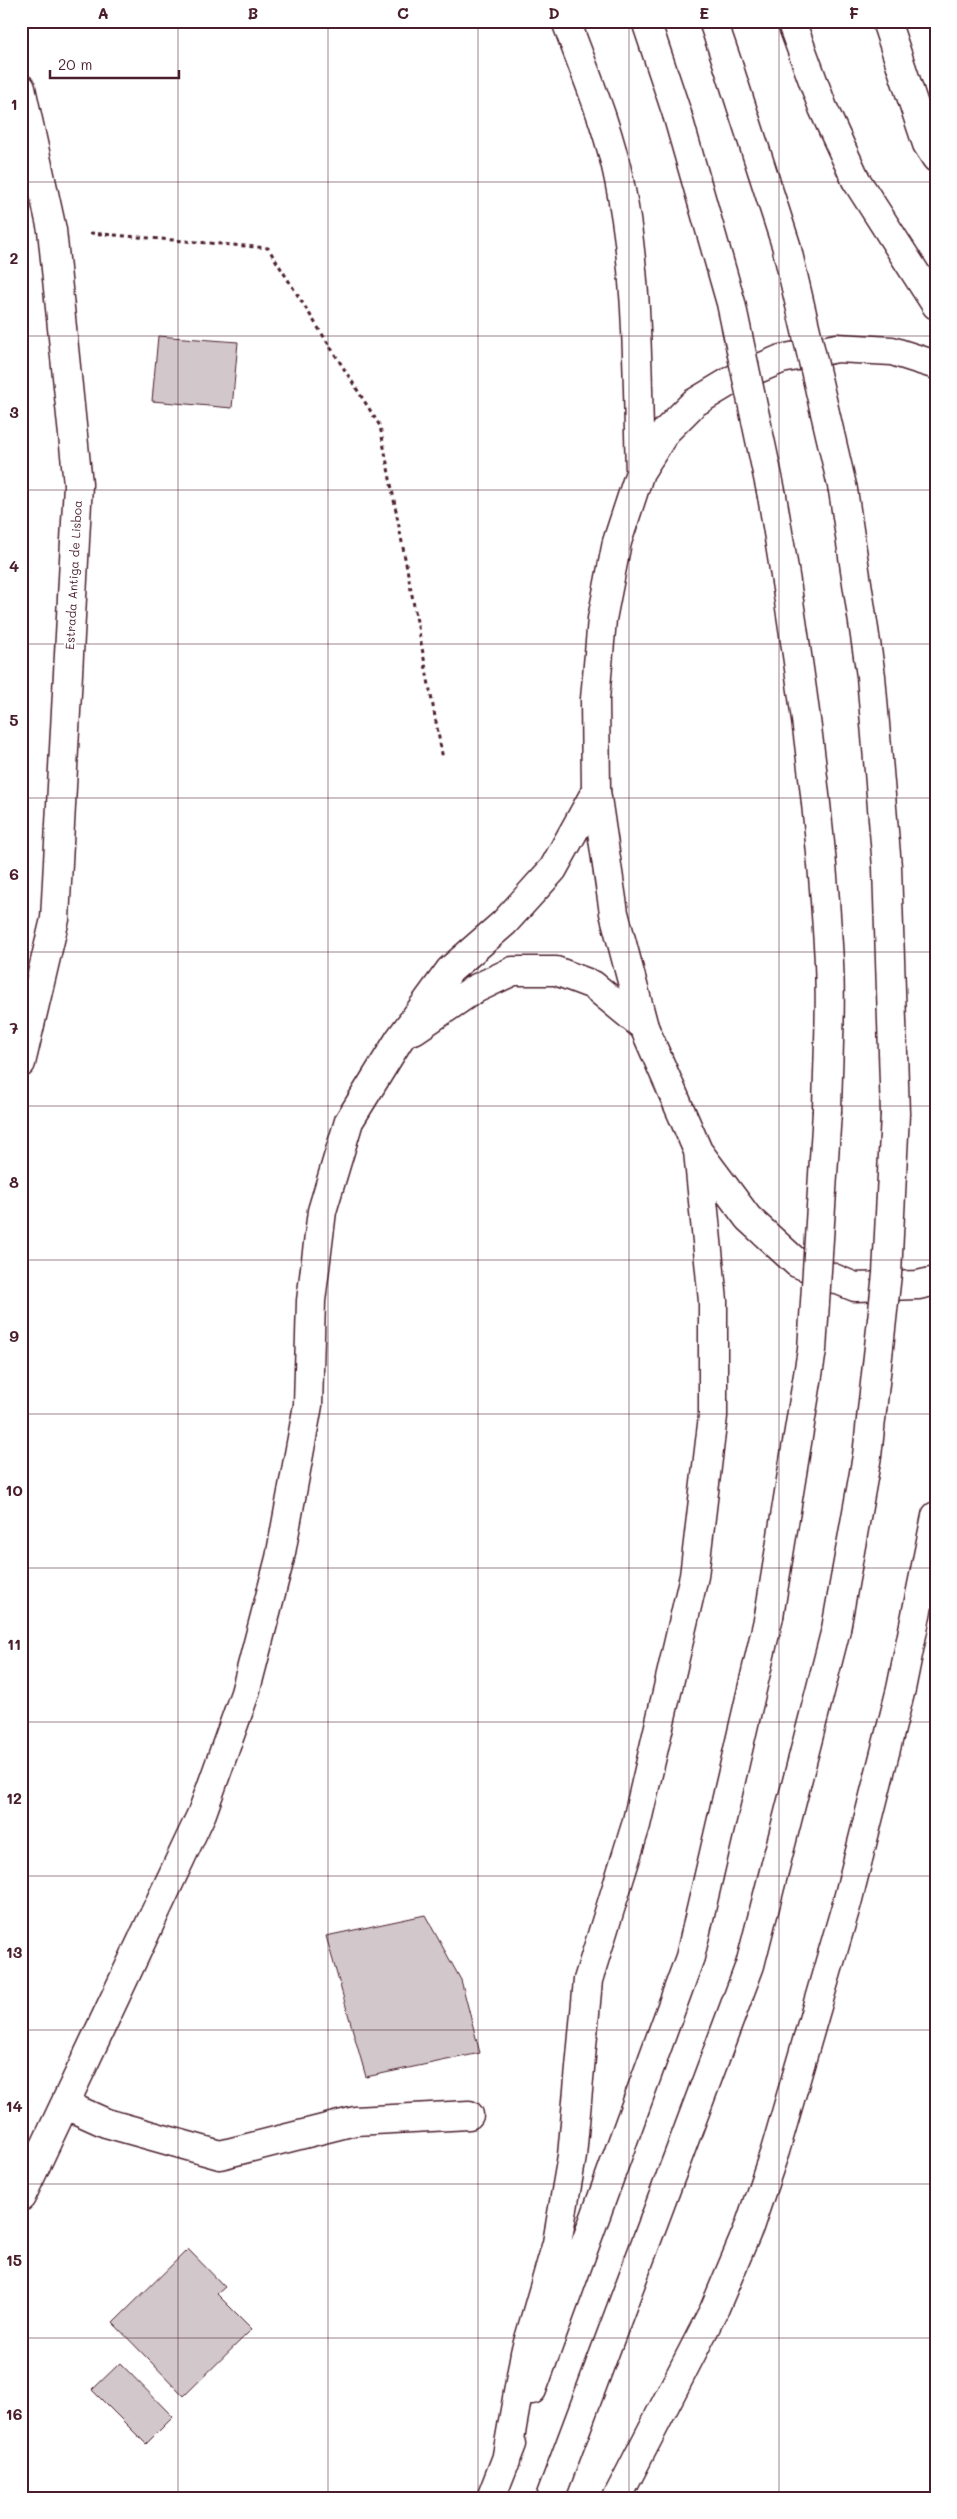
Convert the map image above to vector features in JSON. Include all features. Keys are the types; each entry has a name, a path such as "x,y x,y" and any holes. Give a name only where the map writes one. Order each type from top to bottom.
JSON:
{"main road":[{"path":"566,21 601,113 619,180 635,287 640,472"},
{"path":"491,2498 690,1957 769,1616 812,1350 827,1111 829,947 817,815 794,624 772,496 731,303 677,114 646,21"},
{"path":"550,2498 750,1965 836,1629 867,1456 887,1274 895,1114 886,857 871,676 843,490 786,245 712,21"},
{"path":"791,21 823,108 856,180 936,305"},
{"path":"886,21 927,144 936,158"},
{"name":"Estrada Antiga de Lisboa","path":"21,88 52,230 78,484 55,919 21,1063"},
{"path":"936,365 892,351 836,348 781,359 734,379 694,402 666,431 640,472 617,542 602,619 596,699 596,791 614,913 644,1027 698,1151 748,1218 797,1263 855,1287 918,1285 936,1281"},
{"path":"21,2198 202,1814 245,1693 280,1558 308,1405 311,1301 322,1211 349,1120 399,1040 450,970 504,923 553,869 596,791"},
{"path":"399,1040 473,990 514,971 556,971 594,985 644,1027"},
{"path":"506,2461 525,2353 557,2243 572,2156 588,1980 636,1825 694,1576 713,1416 713,1301 698,1151"},
{"path":"617,2498 714,2310 749,2227 775,2151 862,1847 902,1689 936,1516"},
{"path":"66,2105 106,2123 220,2155 355,2121 469,2115"}],"path":[{"path":"52,230 268,248 380,426 443,759"}],"building":[{"path":"158,336 238,342 232,408 152,401"},
{"path":"425,1915 461,1980 480,2053 366,2077 326,1936"},
{"path":"188,2249 225,2287 217,2294 252,2329 184,2396 113,2323"},
{"path":"120,2363 173,2417 146,2444 92,2390"}]}
